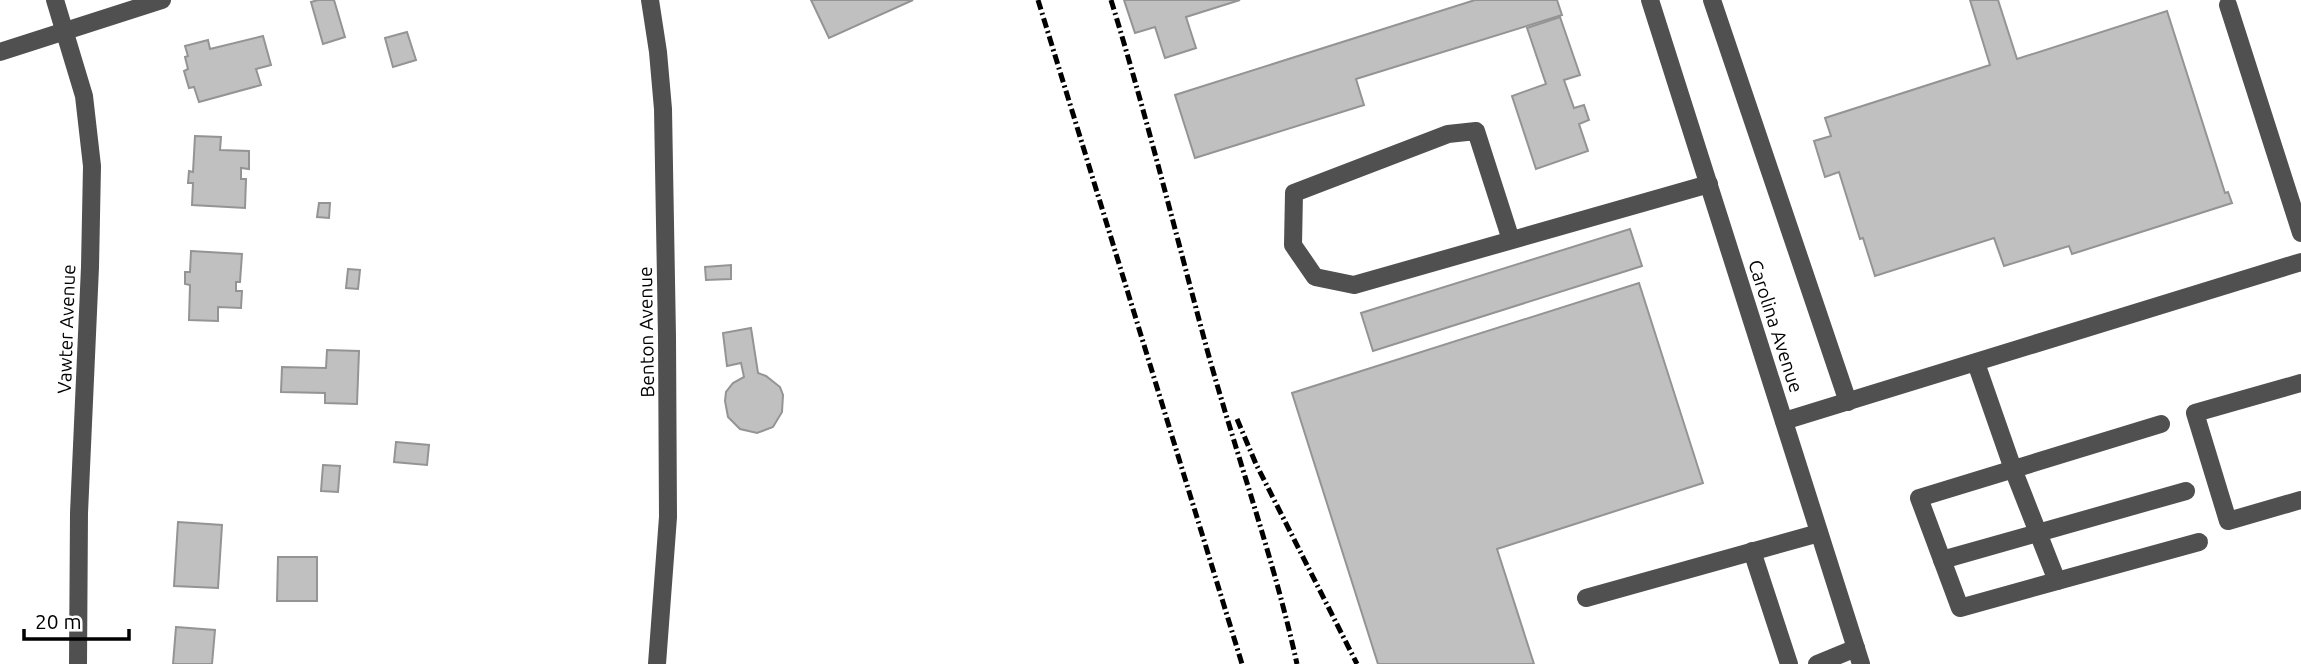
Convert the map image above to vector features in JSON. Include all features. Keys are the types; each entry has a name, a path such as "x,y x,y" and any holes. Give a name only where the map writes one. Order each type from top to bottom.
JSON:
{"street":[{"name":"Vawter Avenue","path":"55,0 84,96 92,166 79,513 78,664"},
{"path":"0,52 162,0"},
{"name":"Benton Avenue","path":"650,0 663,109 667,337 668,517 657,664"},
{"name":"Carolina Avenue","path":"1650,0 1858,656"},
{"path":"1712,0 1848,402"},
{"path":"2228,5 2301,233"},
{"path":"1511,240 1476,131 1448,134 1294,193 1293,245 1315,277 1354,285 1709,184"},
{"path":"1784,421 2301,262"},
{"path":"1976,363 2012,469 2057,581"},
{"path":"2301,383 2195,413 2228,521 2301,499"},
{"path":"2161,424 1919,498 1960,608 2199,542"},
{"path":"1942,560 2186,491"},
{"path":"1586,598 1819,533"},
{"path":"1752,551 1788,664"},
{"path":"1817,664 1858,656"}],"building":[{"path":"334,0 345,37 323,44 311,2"},
{"path":"811,0 913,0 829,38"},
{"path":"1124,0 1240,0 1186,17 1196,48 1165,58 1155,27 1135,33"},
{"path":"1475,0 1557,0 1562,15 1356,79 1364,105 1195,158 1175,95"},
{"path":"1970,0 1998,0 2017,59 2167,11 2225,193 2228,192 2232,203 2072,254 2069,246 2004,266 1994,238 1875,276 1839,172 1825,177 1814,141 1831,136 1825,118 1990,65"},
{"path":"1560,17 1580,75 1564,80 1574,108 1584,105 1589,120 1579,124 1588,151 1536,169 1512,96 1546,84 1527,28"},
{"path":"407,32 416,60 393,67 385,38"},
{"path":"263,36 271,65 256,69 261,85 199,102 194,87 189,88 184,71 188,69 185,46 208,40 210,49"},
{"path":"195,136 221,137 220,150 249,151 249,169 241,168 241,179 246,179 245,208 192,205 193,183 188,183 189,171 193,172"},
{"path":"319,203 330,203 329,218 317,217"},
{"path":"1630,229 1642,266 1373,351 1361,313"},
{"path":"191,251 242,254 240,282 236,282 236,291 242,291 241,308 218,307 218,321 189,320 190,285 185,284 185,272 190,272"},
{"path":"731,265 731,279 706,280 705,267"},
{"path":"348,269 360,270 358,289 346,288"},
{"path":"1639,283 1703,483 1497,549 1534,664 1378,664 1292,393"},
{"path":"751,328 758,373 780,387 783,395 782,412 773,427 757,433 740,429 728,417 725,401 726,392 733,383 744,377 741,363 727,366 723,333"},
{"path":"327,350 359,351 357,404 325,403 325,393 281,392 282,367 326,368"},
{"path":"396,442 429,445 427,465 394,462"},
{"path":"323,465 340,466 338,492 321,491"},
{"path":"178,522 222,525 218,588 174,586"},
{"path":"278,557 317,557 317,601 277,601"},
{"path":"176,627 215,630 212,664 173,664"}],"railway":[{"path":"1038,0 1242,664"},
{"path":"1111,0 1297,664"},
{"path":"1237,419 1256,464 1357,664"}]}
